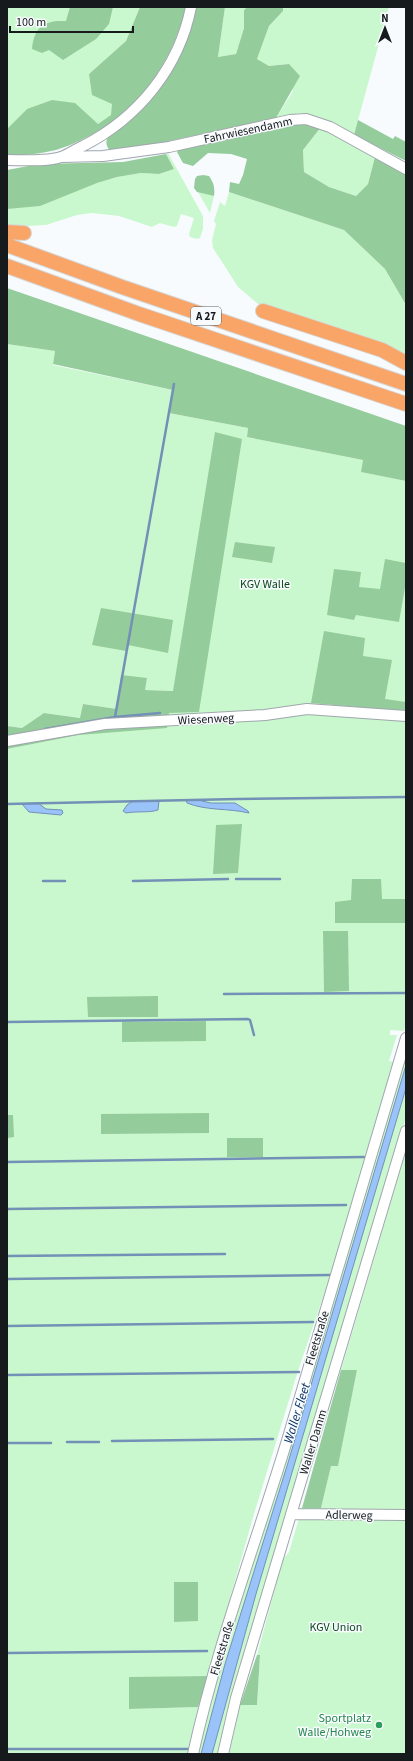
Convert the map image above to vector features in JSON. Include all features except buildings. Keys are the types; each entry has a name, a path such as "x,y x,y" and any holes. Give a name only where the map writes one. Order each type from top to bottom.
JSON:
{"highway":[{"path":"7,232 24,233"},
{"name":"A 27","path":"7,245 122,287 406,384"},
{"name":"A 27","path":"7,266 139,314 406,404"},
{"path":"263,311 382,350 406,363"}],"street":[{"path":"61,157 99,138 138,107 159,82 180,45 190,7"},
{"name":"Fahrwiesendamm","path":"7,160 103,156 169,147 283,121 306,119 330,127 406,169"},
{"path":"99,138 103,156"},
{"name":"Wiesenweg","path":"7,740 105,724 265,715 307,709 406,716"},
{"name":"Fleetstraße","path":"193,1754 204,1710 256,1536 289,1434 406,1038"},
{"name":"Waller Damm","path":"223,1754 236,1698 406,1131"},
{"name":"Adlerweg","path":"291,1514 406,1515"}],"green space":[{"path":"7,7 140,7 126,41 89,74 112,104 112,115 98,124 92,120 27,109 7,129"},
{"path":"70,7 113,7 109,24 96,39 63,60 49,50 42,53 32,49 33,41 38,30 42,26 52,22 66,21"},
{"path":"140,7 186,7 178,32 168,55 155,77 140,96 123,113 103,128 80,141 56,150 7,156 7,129 27,109 52,100 75,103 98,124 111,115 112,104 92,95 89,74 126,41"},
{"path":"195,7 225,7 218,57 236,54 244,28 244,10 247,7 283,7 283,11 269,26 257,59 269,66 289,64 300,76 276,118 128,150 111,152 106,143 108,136 162,83"},
{"path":"225,7 247,7 244,10 244,28 236,54 218,57"},
{"path":"283,7 389,7 354,135 300,113 276,118 293,91 289,64 269,66 257,59 269,26 283,11"},
{"path":"358,120 393,139 395,136 406,142 406,161 354,135"},
{"path":"299,121 321,127 303,150 304,172 329,187 356,196 368,184 375,157 406,174 406,305 385,269 344,230 229,192 230,182 239,184 247,159 231,154 208,153 193,166 183,163 177,152 180,147"},
{"path":"321,127 375,157 368,184 356,196 329,187 304,172 303,150"},
{"path":"168,153 203,216 203,229 200,238 197,239 190,237 189,234 194,218 181,214 177,226 174,227 160,223 152,227 119,216 92,213 77,215 46,225 7,227 7,209 117,177 141,173 159,174 174,169 166,154"},
{"path":"166,154 174,169 159,174 141,173 117,177 97,183 40,206 7,209 7,170 39,164 123,162"},
{"path":"197,176 209,176 212,181 214,196 197,192 194,188 195,179"},
{"path":"198,192 214,196 210,213"},
{"path":"229,192 344,230 385,269 406,305 406,358 357,337 258,304 238,287 213,248 212,240 216,224 214,221 220,202 225,206"},
{"path":"7,288 406,426 406,481 361,472 363,460 247,437 248,428 169,413 173,390 53,364 55,351 7,344"},
{"name":"KGV Walle","path":"7,344 55,351 53,365 173,390 169,413 248,428 247,437 363,460 362,472 406,481 406,1023 404,1031 390,1030 390,1035 397,1035 389,1061 394,1062 332,1271 297,1374 254,1514 208,1676 129,1678 129,1709 198,1707 187,1754 7,1754 7,749 79,735 169,713 173,691 145,690 121,675 117,709 83,704 81,718 44,713 22,728 7,726"},
{"path":"215,432 242,439 199,712 169,713 167,728 79,735 7,749 7,726 22,728 44,713 80,718 83,704 117,709 121,675 147,678 145,690 173,691"},
{"path":"235,542 275,547 272,563 232,557"},
{"path":"385,559 406,563 406,582 399,622 356,615 354,620 327,615 334,569 361,572 359,587 380,589"},
{"path":"101,608 173,620 168,653 128,645 126,651 92,645"},
{"path":"324,631 365,638 363,656 392,660 385,699 406,702 406,711 311,703"},
{"path":"242,824 238,873 213,874 216,825"},
{"path":"352,879 381,879 382,899 406,899 406,923 335,923 335,902 351,900"},
{"path":"323,931 348,931 349,991 324,992"},
{"path":"158,996 158,1017 88,1017 87,997"},
{"path":"206,1021 206,1041 122,1042 122,1022"},
{"path":"406,1049 406,1065 287,1466 225,1664 201,1754 197,1754 207,1710"},
{"path":"406,1088 406,1117 233,1691 218,1754 212,1754 256,1594"},
{"path":"209,1113 209,1133 101,1134 101,1114"},
{"path":"7,1115 13,1115 14,1137 7,1138"},
{"path":"227,1138 263,1138 263,1157 227,1157"},
{"name":"KGV Union","path":"406,1151 406,1754 229,1754 240,1705 257,1705 260,1655 257,1655 283,1559 289,1552 302,1508 321,1508 331,1465 338,1465 357,1370 341,1370"},
{"path":"341,1370 357,1370 338,1466 331,1466 321,1508 302,1508"},
{"path":"174,1582 198,1582 198,1621 174,1622"},
{"path":"257,1655 260,1655 257,1705 240,1705"},
{"path":"208,1676 198,1707 129,1709 129,1677"}],"water":[{"path":"186,800 198,800 211,803 235,803 249,813 195,806 187,803"},
{"path":"133,801 159,801 158,810 126,813 123,811 127,805"},
{"path":"38,803 46,809 62,810 63,813 61,815 29,812 22,804"},
{"path":"406,1065 406,1088 256,1594 212,1754 201,1754 225,1664 287,1466"}],"waterway":[{"path":"115,717 174,384"},
{"path":"45,729 115,717 160,713"},
{"path":"7,804 406,797"},
{"path":"133,881 228,879"},
{"path":"236,879 280,879"},
{"path":"43,881 65,881"},
{"path":"224,994 405,993"},
{"path":"7,1022 248,1019 250,1020 254,1035"},
{"path":"7,1162 364,1157"},
{"path":"7,1209 346,1205"},
{"path":"7,1256 225,1254"},
{"path":"7,1279 330,1275"},
{"path":"7,1326 313,1322"},
{"path":"7,1375 299,1372"},
{"name":"Waller Fleet","path":"112,1441 273,1439"},
{"path":"67,1442 99,1442"},
{"path":"7,1443 51,1443"},
{"path":"7,1653 207,1651"},
{"path":"7,1749 190,1749"}],"place":[{"name":"Sportplatz Walle/Hohweg","path":"379,1725"}]}
